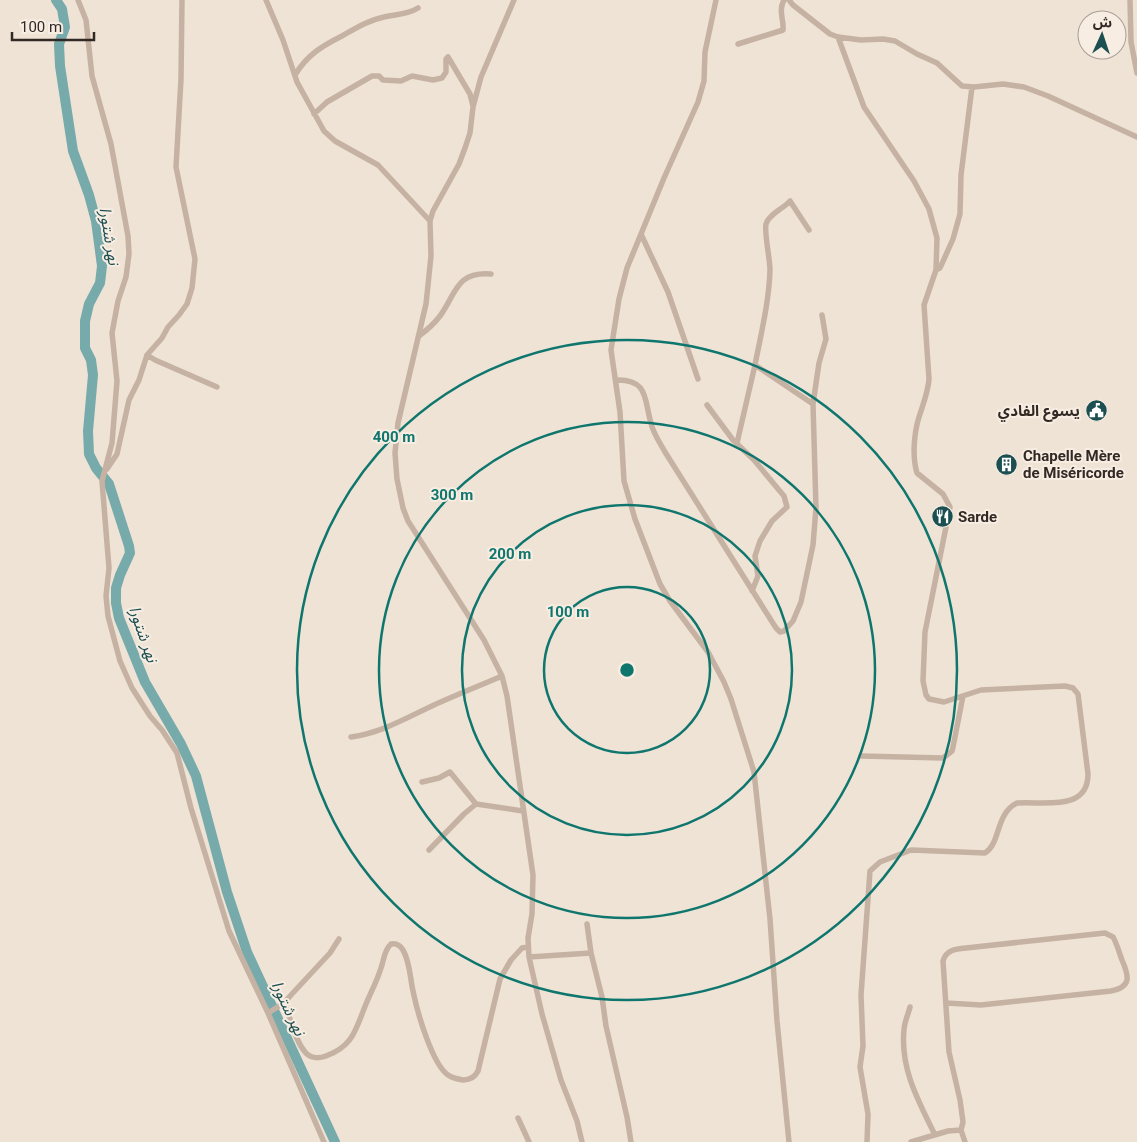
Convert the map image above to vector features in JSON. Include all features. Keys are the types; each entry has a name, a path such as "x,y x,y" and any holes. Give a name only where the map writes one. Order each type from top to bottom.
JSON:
{"street":[{"path":"78,0 86,20 92,76 111,144 127,222 129,242 126,277 118,301 112,333 117,382 112,443 102,481 109,568 106,596 108,616 120,661 132,688 177,753 191,808 238,954 270,1012 281,1046 324,1142"},
{"path":"105,472 117,454 129,400 139,380 147,355 187,304 195,270 195,259 176,167 182,79 182,0"},
{"path":"266,0 283,40 299,86 324,131 331,138 378,165 430,222"},
{"path":"514,0 481,77 473,107 470,133 465,148 433,211 430,222 431,256 429,280 419,336 398,423 396,441 397,479 403,508 415,533 440,568 484,640 502,676 507,696 533,875 529,957 542,1014 561,1080 577,1121 582,1142"},
{"path":"716,0 705,52 704,81 698,102 627,268 619,299 612,343 620,412 624,481 635,520 660,584 670,601 708,652 724,682 754,772 771,927 777,1020 789,1142"},
{"path":"738,44 783,30 780,12 784,0"},
{"path":"789,0 830,34 861,40 883,39 895,41 916,54 937,63 957,84 962,86 1002,84 1024,87 1137,137"},
{"path":"1130,0 1131,42 1137,73"},
{"path":"295,75 310,56 329,42 367,22 411,13 418,8"},
{"path":"838,36 864,108 914,181 929,209 937,238 936,270 924,305 929,379 928,391 916,428 915,462 917,473 942,494 950,507 925,632 923,681 926,695 929,699 936,702 944,702 981,690 1065,686 1073,688 1078,694 1088,782 1082,794 1070,801 1063,803 1017,803 1013,805 1005,814 992,847 985,853 911,850 874,866 870,871 862,988 863,1046 860,1067 868,1114 867,1142"},
{"path":"314,114 327,102 372,76 379,76 383,80 392,81 401,81 412,76 433,80 442,78 446,72 446,58 448,57 470,94 473,107"},
{"path":"936,270 940,268 960,214 961,175 972,87"},
{"path":"737,443 763,326 770,272 766,225 770,216 783,209 790,201 809,230"},
{"path":"641,234 668,292 698,378"},
{"path":"419,336 439,317 461,282 474,274 491,274"},
{"path":"616,380 633,382 642,390 655,435 776,628 780,632 784,631 791,626 801,602 815,529 813,404 826,339 822,314"},
{"path":"147,355 217,387"},
{"path":"755,365 813,404"},
{"path":"707,405 737,443 784,496 787,507 772,521 760,541 755,556 758,576 752,591"},
{"path":"350,737 367,735 393,725 502,676"},
{"path":"861,756 943,758 947,756 953,747 963,696"},
{"path":"422,782 439,778 450,772 476,804 523,812"},
{"path":"429,850 476,804"},
{"path":"587,924 606,1026 628,1117 631,1142"},
{"path":"946,1003 980,1005 1111,991 1124,986 1127,974 1113,936 1105,933 954,950 945,955 943,961 949,1052 960,1100 963,1122 961,1130 966,1142"},
{"path":"270,1012 284,1003 330,953 338,939"},
{"path":"284,1003 302,1047 308,1055 322,1058 334,1053 350,1041 355,1033 378,978 386,950 391,944 397,944 406,959 420,1017 435,1056 448,1075 461,1080 468,1080 476,1076 478,1071 503,972 522,948 528,947"},
{"path":"529,957 591,953"},
{"path":"910,1007 904,1028 904,1056 913,1089 935,1135"},
{"path":"518,1118 529,1142"},
{"path":"911,1142 961,1130"}],"waterway":[{"name":"نهر شتورا","path":"56,0 62,9 65,27 59,44 60,66 73,151 96,221 102,266 100,283 89,304 85,321 85,348 91,360 93,375 88,431 89,454 96,468 109,484 129,546 130,553 116,588 119,618 145,682 181,744 196,776 227,892 247,952 335,1142"}],"place":[{"name":"يسوع الفادي","path":"1096,411"},
{"name":"Chapelle Mère de Miséricorde","path":"1007,465"},
{"name":"Sarde","path":"942,517"}]}
